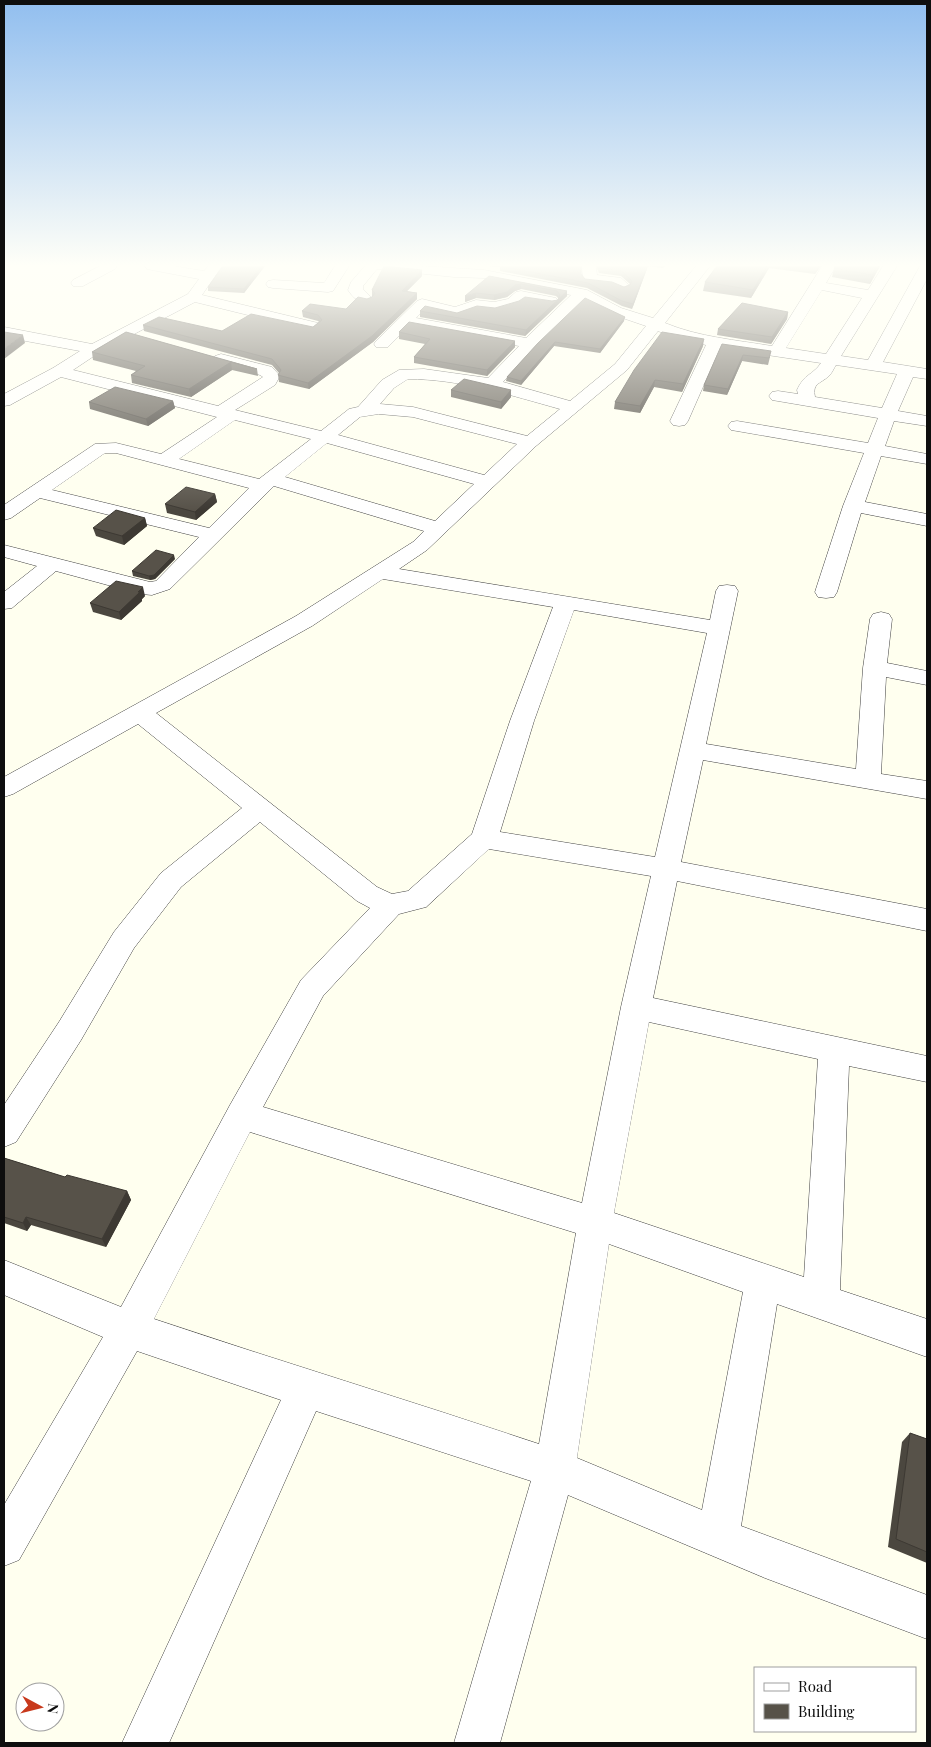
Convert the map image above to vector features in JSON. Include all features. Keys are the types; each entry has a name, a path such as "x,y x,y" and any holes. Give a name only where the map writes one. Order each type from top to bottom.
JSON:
{"street":[{"path":"86,348 94,349"},
{"path":"4,402 59,372 97,348"},
{"path":"492,384 525,348"},
{"path":"4,788 304,621 420,546 530,442 621,367 636,348"},
{"path":"679,421 712,348"},
{"path":"758,348 927,374"},
{"path":"808,401 805,390 809,381 823,372 840,348"},
{"path":"872,366 882,348"},
{"path":"164,460 269,381 272,376 266,371 210,356"},
{"path":"826,592 853,506 888,414 907,371"},
{"path":"59,372 324,437 488,482"},
{"path":"364,412 388,384 405,374 424,374 492,384 574,407"},
{"path":"4,381 31,386"},
{"path":"778,396 927,421"},
{"path":"4,551 140,588 152,588 163,585 266,482 355,413 379,409 413,412 530,442"},
{"path":"737,426 927,459"},
{"path":"4,514 101,448 116,448 266,482 439,529"},
{"path":"37,492 214,535"},
{"path":"853,506 927,520"},
{"path":"4,603 52,564"},
{"path":"380,572 719,628"},
{"path":"477,1743 556,1469 595,1223 636,1007 727,591"},
{"path":"4,1545 129,1330 242,1115 312,988 390,905 416,900 484,839 522,721 566,602"},
{"path":"868,780 875,668 881,620"},
{"path":"875,668 927,678"},
{"path":"139,712 367,894 390,905"},
{"path":"692,750 927,790"},
{"path":"4,1132 70,1031 124,940 170,880 260,808"},
{"path":"484,839 666,870 927,920"},
{"path":"636,1007 927,1068"},
{"path":"820,1301 834,1049"},
{"path":"242,1115 595,1223 927,1338"},
{"path":"4,1277 129,1330 556,1469 718,1538 927,1618"},
{"path":"718,1538 763,1281"},
{"path":"145,1743 306,1389"}],"building":[{"path":"100,348 181,348 257,369 231,362 189,389 131,375 145,366 92,352"},
{"path":"228,348 356,348 308,383 278,375 281,370 272,359"},
{"path":"422,348 509,348 487,370 414,357"},
{"path":"534,348 550,348 521,381 507,377"},
{"path":"651,348 700,348 683,384 655,380 640,406 615,402 634,370"},
{"path":"720,348 747,348 771,351 769,358 743,355 728,389 704,385"},
{"path":"464,379 511,390 501,402 451,390"},
{"path":"115,387 173,401 146,419 89,402"},
{"path":"186,487 215,494 195,512 165,504"},
{"path":"116,510 145,518 122,536 93,528"},
{"path":"156,550 174,555 154,575 149,576 132,571"},
{"path":"116,581 143,587 119,612 90,603"},
{"path":"4,1158 65,1177 67,1175 127,1191 102,1239 26,1217 23,1223 4,1217"},
{"path":"910,1433 927,1439 927,1552 896,1539"}]}
